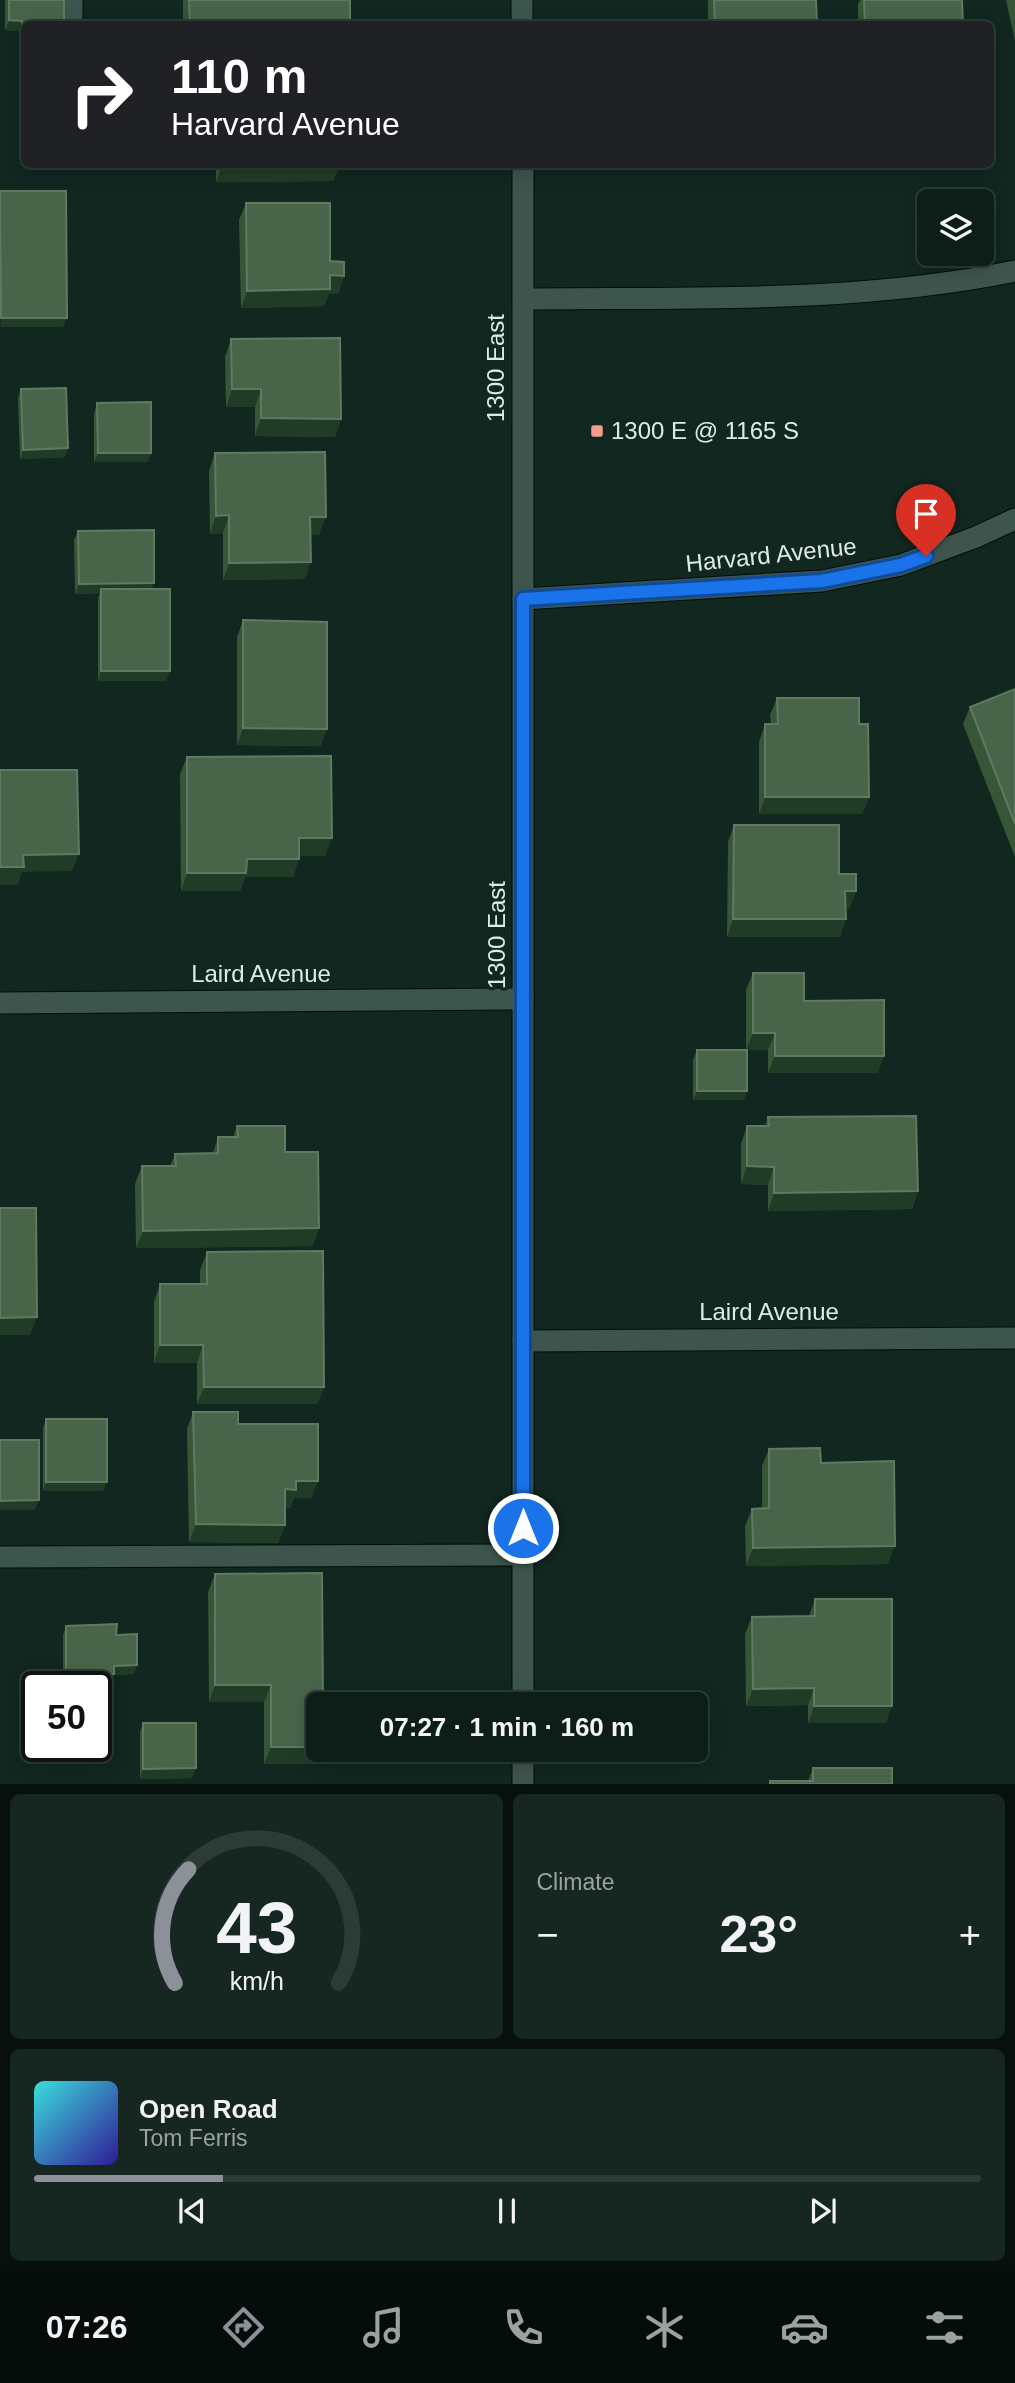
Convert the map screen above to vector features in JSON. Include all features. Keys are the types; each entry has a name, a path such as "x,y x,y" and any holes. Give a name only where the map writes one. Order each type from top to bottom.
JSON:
{"street":[{"path":"72,0 72,21"},
{"path":"522,0 523,21"},
{"name":"1300 East","path":"523,168 523,1692"},
{"path":"523,299 793,298 897,288 1015,271"},
{"name":"Harvard Avenue","path":"523,599 822,581 901,565 1015,519"},
{"name":"Laird Avenue","path":"0,1003 523,999"},
{"name":"Laird Avenue","path":"523,1341 1015,1338"},
{"path":"0,1557 523,1555"},
{"path":"523,1762 523,1784"}],"building":[{"path":"9,0 64,0 64,21 9,20"},
{"path":"189,0 350,0 350,20 190,21"},
{"path":"714,0 816,0 817,21 715,21"},
{"path":"864,0 962,0 963,21 865,21"},
{"path":"0,191 66,191 67,318 1,318"},
{"path":"246,203 330,203 330,261 344,262 344,276 330,275 330,289 247,291"},
{"path":"340,338 341,419 261,418 261,389 232,389 231,339"},
{"path":"66,388 68,448 23,450 21,389"},
{"path":"151,402 151,453 98,453 97,403"},
{"path":"325,452 326,517 310,517 311,562 229,563 229,515 216,516 215,453"},
{"path":"154,530 154,583 79,584 78,531"},
{"path":"101,589 170,589 170,671 101,671"},
{"path":"243,620 327,622 327,729 243,728"},
{"path":"1015,689 1015,824 970,707"},
{"path":"777,698 859,698 859,724 868,724 869,797 765,797 765,724 778,724"},
{"path":"331,756 332,838 299,838 299,859 247,859 246,873 187,873 187,757"},
{"path":"0,770 77,770 79,854 23,855 24,867 0,867"},
{"path":"734,825 839,825 839,874 856,874 856,891 845,891 846,919 733,919"},
{"path":"753,973 804,973 804,1001 884,1000 884,1056 775,1056 775,1033 753,1033"},
{"path":"697,1050 747,1050 747,1091 697,1091"},
{"path":"916,1116 918,1191 774,1193 774,1167 747,1166 747,1126 769,1126 768,1117"},
{"path":"237,1126 285,1126 285,1152 318,1152 319,1228 143,1231 142,1166 176,1166 175,1154 218,1153 218,1137 238,1137"},
{"path":"0,1208 36,1208 37,1317 0,1318"},
{"path":"323,1251 324,1387 204,1387 203,1345 160,1345 160,1284 207,1284 207,1252"},
{"path":"193,1412 238,1412 238,1424 318,1424 318,1481 296,1481 296,1490 285,1489 285,1525 196,1524"},
{"path":"46,1419 107,1419 107,1482 46,1482"},
{"path":"0,1440 39,1440 39,1500 0,1501"},
{"path":"820,1448 821,1463 894,1461 895,1546 753,1548 752,1509 769,1508 769,1449"},
{"path":"322,1573 323,1692 306,1692 306,1747 271,1747 271,1685 215,1685 215,1574"},
{"path":"815,1599 892,1599 892,1706 814,1706 814,1688 753,1689 752,1617 815,1616"},
{"path":"117,1624 116,1635 137,1634 137,1665 114,1666 114,1674 112,1671 66,1671 66,1626"},
{"path":"143,1723 196,1723 196,1768 143,1769"},
{"path":"813,1768 892,1768 892,1784 770,1784 770,1781 813,1781"}],"place":[{"name":"1300 E @ 1165 S","path":"597,431"}],"route":[{"path":"523,1528 523,599 822,581 901,565 926,556"}]}
